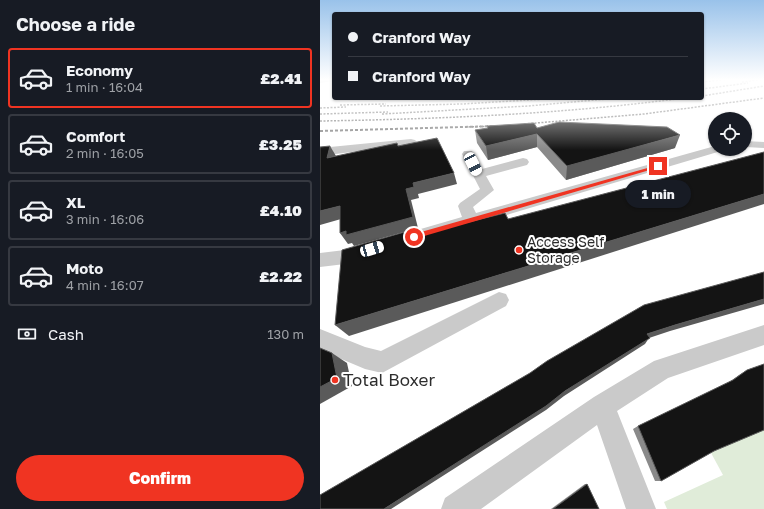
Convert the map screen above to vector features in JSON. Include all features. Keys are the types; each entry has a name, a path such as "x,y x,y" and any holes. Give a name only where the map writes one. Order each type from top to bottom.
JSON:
{"street":[{"path":"320,152 411,142"},
{"path":"752,144 764,145"},
{"path":"400,241 708,152"},
{"path":"468,154 486,190 464,206 471,220"},
{"path":"478,174 523,162"},
{"path":"320,260 344,257 379,247"},
{"path":"320,339 365,358 382,362 499,300"},
{"path":"456,509 603,406 662,369 764,335"},
{"path":"603,406 641,509"}],"green space":[{"path":"764,428 764,509 667,509 664,502 723,475 710,451"}],"building":[{"path":"559,122 667,127 680,135 567,166 537,134 486,146 475,130 488,128 487,126 534,123 537,128"},
{"path":"437,138 454,173 413,183 414,187 406,189 413,217 346,235 346,231 340,233 340,206 320,211 320,147 330,146 327,158 397,143 398,146"},
{"name":"Access Self Storage","path":"764,152 764,194 335,325 342,250 415,229 417,235 505,213 508,219"},
{"path":"764,272 764,299 647,334 650,338 565,391 546,406 384,509 320,509 320,495 644,305"},
{"path":"320,348 332,353 337,378 320,387"},
{"path":"764,364 764,430 714,451 661,481 638,426 733,380 747,370"},
{"path":"587,484 599,509 553,509"}],"railway":[{"path":"380,106 483,103"},
{"path":"382,114 565,103"},
{"path":"320,121 502,115 648,103"},
{"path":"524,124 644,114 728,103"},
{"path":"340,105 386,104"},
{"path":"320,108 346,107"},
{"path":"320,114 388,112"},
{"path":"320,131 498,126 465,127"}],"place":[{"name":"Access Self Storage","path":"519,250"},
{"name":"Total Boxer","path":"335,380"}],"route":[{"path":"414,237 658,166"}]}
